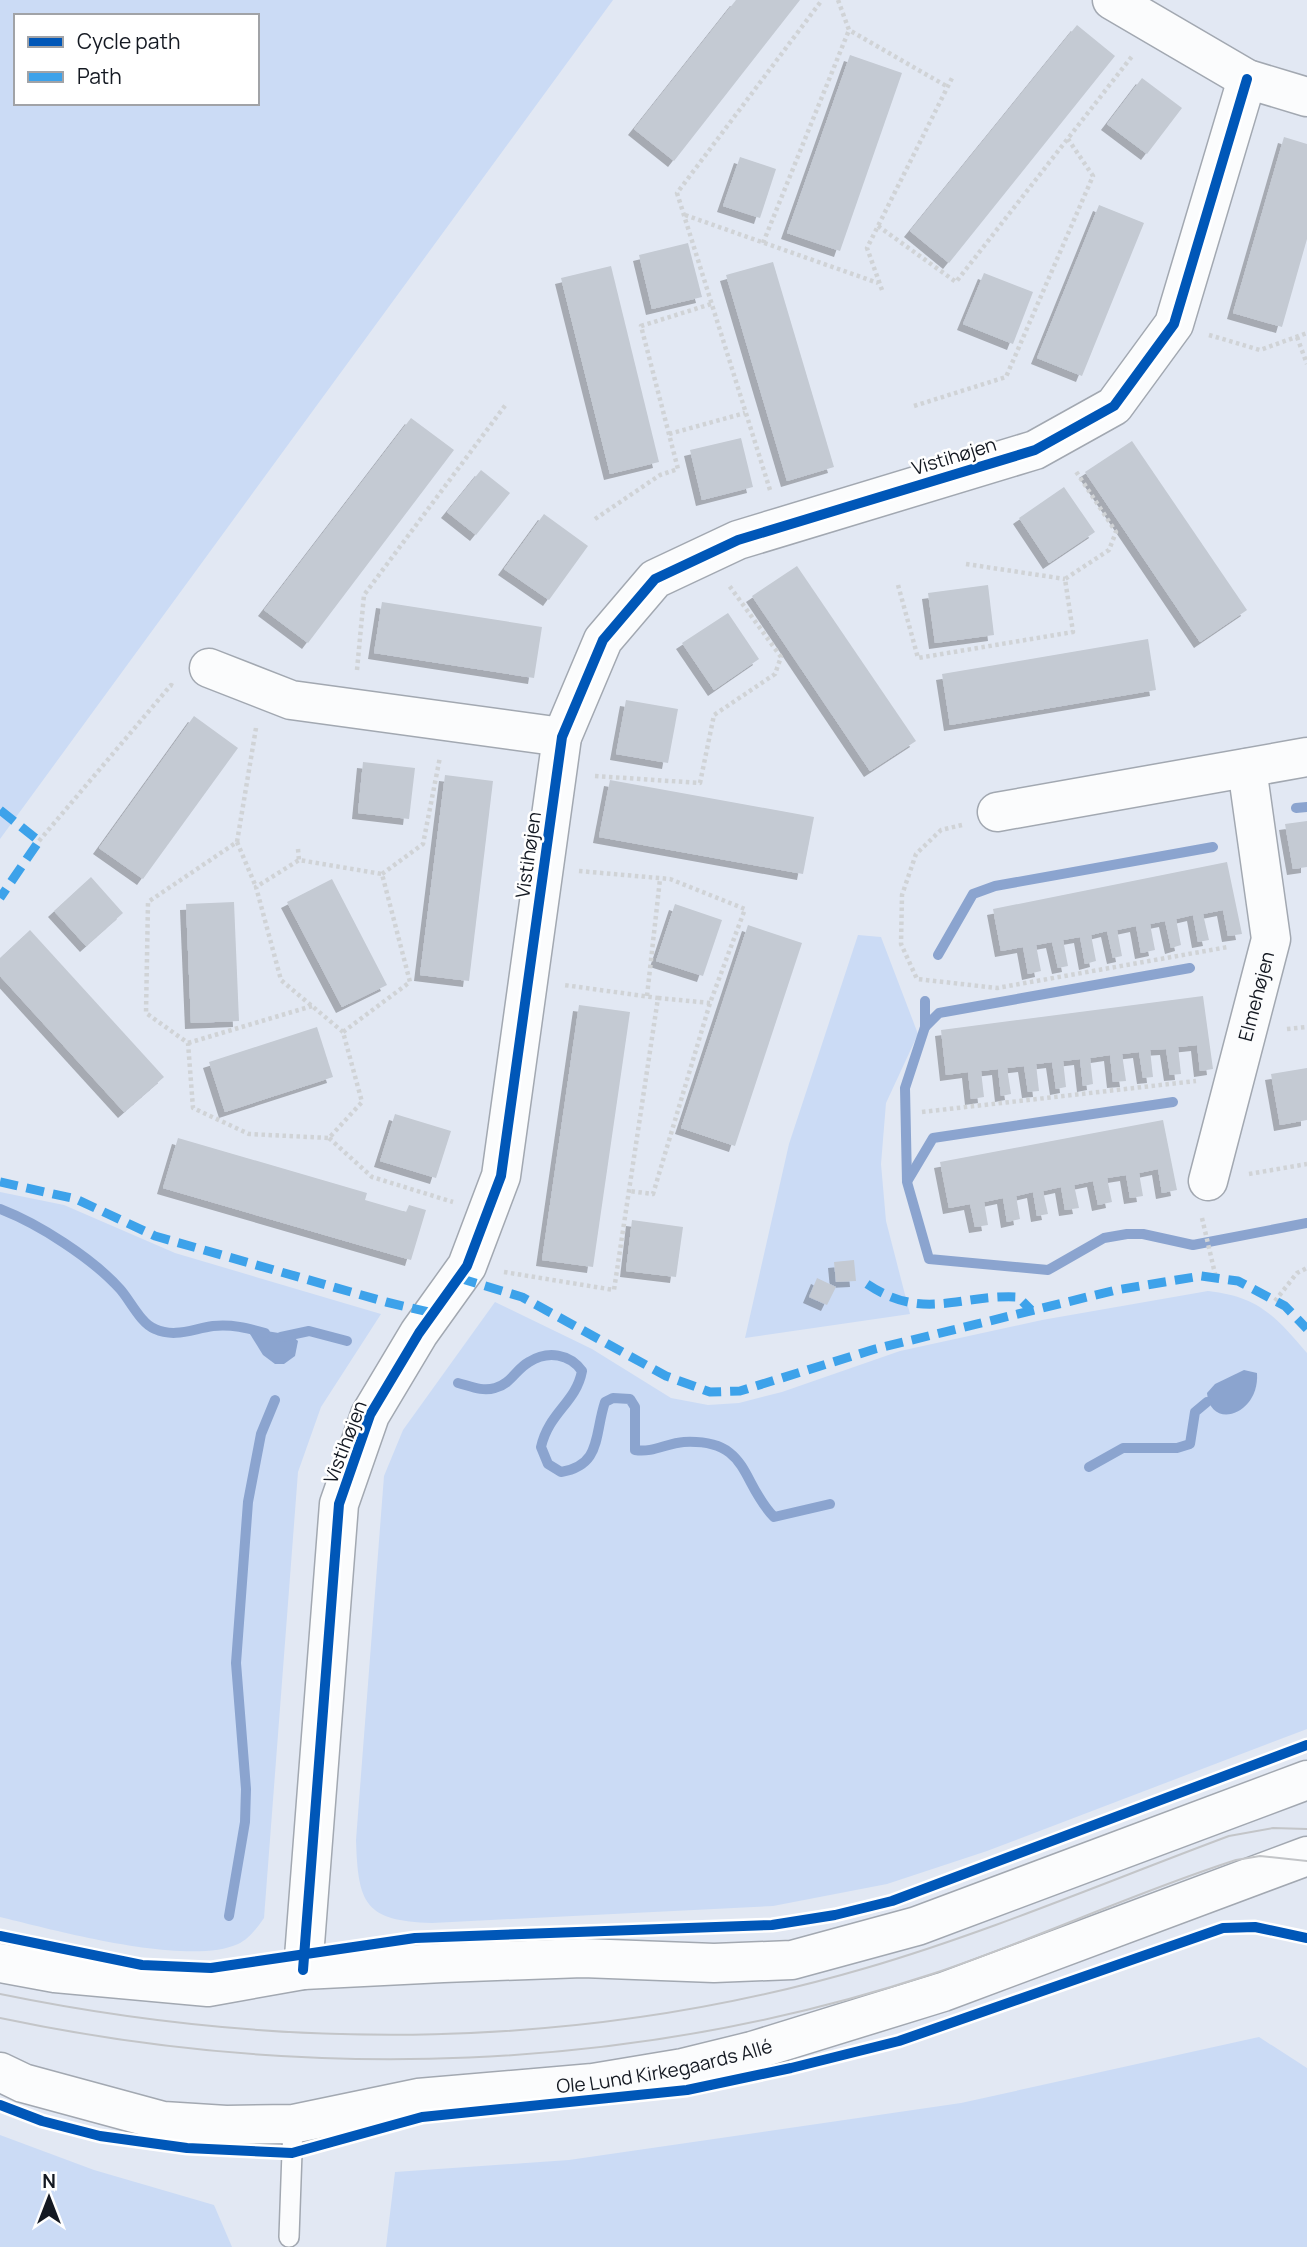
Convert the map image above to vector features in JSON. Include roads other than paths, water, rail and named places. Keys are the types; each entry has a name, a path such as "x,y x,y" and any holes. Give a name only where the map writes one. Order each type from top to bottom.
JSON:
{"street":[{"path":"1112,0 1247,79 1307,97"},
{"name":"Vistihøjen","path":"303,1970 339,1504 370,1415 419,1333 467,1266 502,1176 562,737 603,640 654,579 738,540 1035,450 1114,406 1174,324 1247,79"},
{"path":"189,678 291,700 562,737"},
{"path":"997,812 1307,757"},
{"name":"Elmehøjen","path":"1208,1181 1237,1077 1270,939 1247,768"},
{"path":"0,1963 55,1973 208,1987 303,1970 583,1958 714,1963 792,1960 917,1926 1307,1780"},
{"name":"Ole Lund Kirkegaards Allé","path":"0,2072 23,2082 163,2121 226,2125 293,2124 418,2098 593,2083 752,2051 943,1992 1307,1856"}],"lane":[{"path":"289,2237 293,2124"}],"water":[{"path":"254,1329 291,1335 298,1341 295,1356 284,1364 275,1364 263,1355 250,1334"},
{"path":"1244,1370 1257,1373 1256,1387 1251,1399 1234,1413 1216,1412 1210,1405 1207,1393 1215,1384"}],"waterway":[{"path":"1296,808 1307,807"},
{"path":"938,955 973,894 995,886 1213,847"},
{"path":"925,1027 939,1013 1190,968"},
{"path":"925,1001 925,1027 905,1088 907,1182 929,1259 1048,1270 1104,1238 1143,1234 1193,1245 1307,1223"},
{"path":"908,1180 933,1138 1173,1102"},
{"path":"0,1209 48,1233 80,1254 108,1277 145,1322 155,1329 177,1333 227,1326 265,1333"},
{"path":"281,1337 309,1331 347,1341"},
{"path":"458,1383 481,1389 495,1388 536,1358 551,1355 565,1358 582,1371 579,1382 550,1425 541,1447 548,1464 561,1472 584,1463 590,1455 605,1402 613,1398 630,1399 635,1407 635,1450 684,1442 705,1443 721,1448 733,1455 741,1465 763,1504 774,1517 830,1504"},
{"path":"229,1916 245,1822 246,1789 236,1663 248,1502 261,1434 275,1400"},
{"path":"1089,1467 1123,1448 1177,1448 1190,1444 1195,1412 1207,1402"}],"tram line":[{"path":"0,1994 108,2013 217,2026 326,2034 435,2034 543,2028 652,2015 759,1995 912,1954 1229,1836 1273,1828 1307,1829"},
{"path":"0,2018 116,2039 233,2052 351,2059 469,2058 586,2049 703,2032 818,2007 932,1974 1236,1860 1260,1856 1307,1861"}]}
